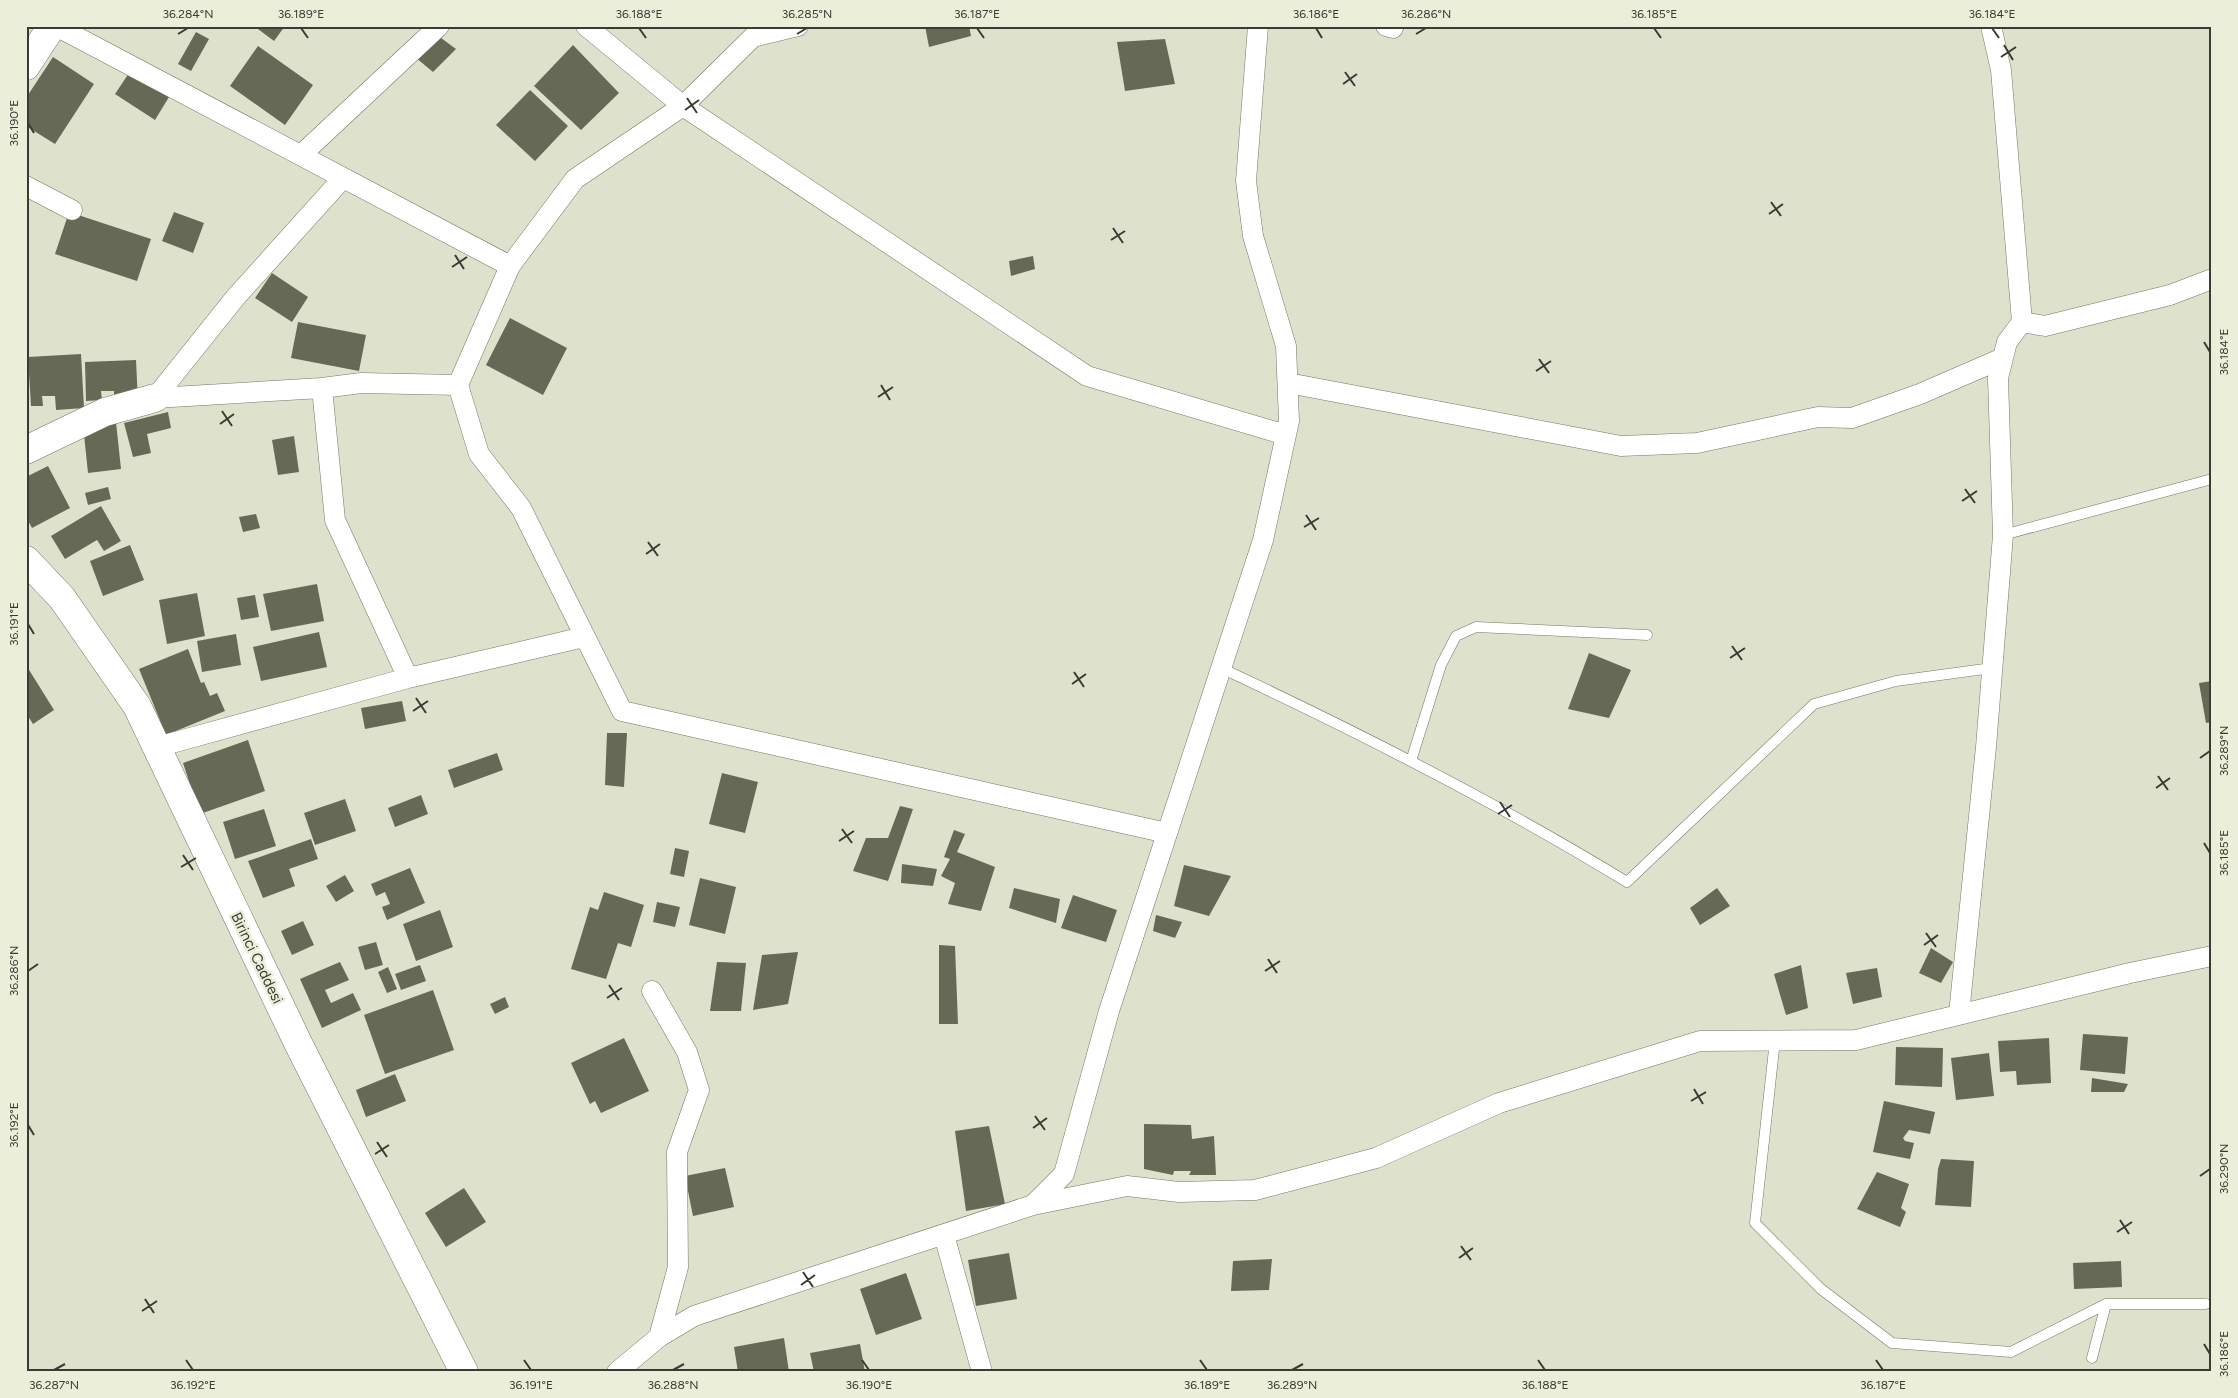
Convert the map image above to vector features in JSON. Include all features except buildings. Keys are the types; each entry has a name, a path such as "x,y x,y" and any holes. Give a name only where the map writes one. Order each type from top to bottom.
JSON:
{"street":[{"path":"26,66 54,26 510,266"},
{"path":"301,155 439,26"},
{"path":"586,26 683,106 1087,376 1286,435"},
{"path":"798,26 751,32 683,106 575,179 510,266 458,385 479,454 521,508 622,711 1167,833"},
{"path":"1033,1205 1064,1174 1109,1011 1262,540 1289,420 1286,346 1253,236 1246,181 1258,26"},
{"path":"1959,1014 2003,535 1998,378 2007,342 2022,322 2001,70 1991,26"},
{"path":"155,398 235,298 343,178"},
{"path":"26,186 72,210"},
{"path":"2022,322 2045,326 2170,295 2212,279"},
{"path":"1288,383 1611,444 1698,443 1818,417 1852,418 1920,394 2003,358"},
{"path":"26,450 105,412 155,398 322,388 361,383 458,385"},
{"path":"322,388 335,520 408,678"},
{"name":"Birinci Caddesi","path":"26,560 62,598 137,706 298,1043 464,1372"},
{"path":"157,747 408,678 584,637"},
{"path":"618,1372 659,1337 694,1316 1033,1205 1128,1186 1179,1192 1255,1190 1376,1158 1499,1103 1700,1041 1856,1040 2130,973 2212,956"},
{"path":"652,991 687,1052 699,1090 677,1152 678,1267 659,1337"},
{"path":"944,1235 982,1372"}],"lane":[{"path":"2003,535 2212,479"},
{"path":"1411,760 1441,665 1456,636 1476,627 1647,636"},
{"path":"1221,668 1411,760 1539,828 1627,882 1814,704 1896,681 1992,668"},
{"path":"1775,1040 1755,1224 1820,1289 1892,1343 2011,1352 2106,1304 2206,1304"},
{"path":"2092,1358 2106,1304"}]}
